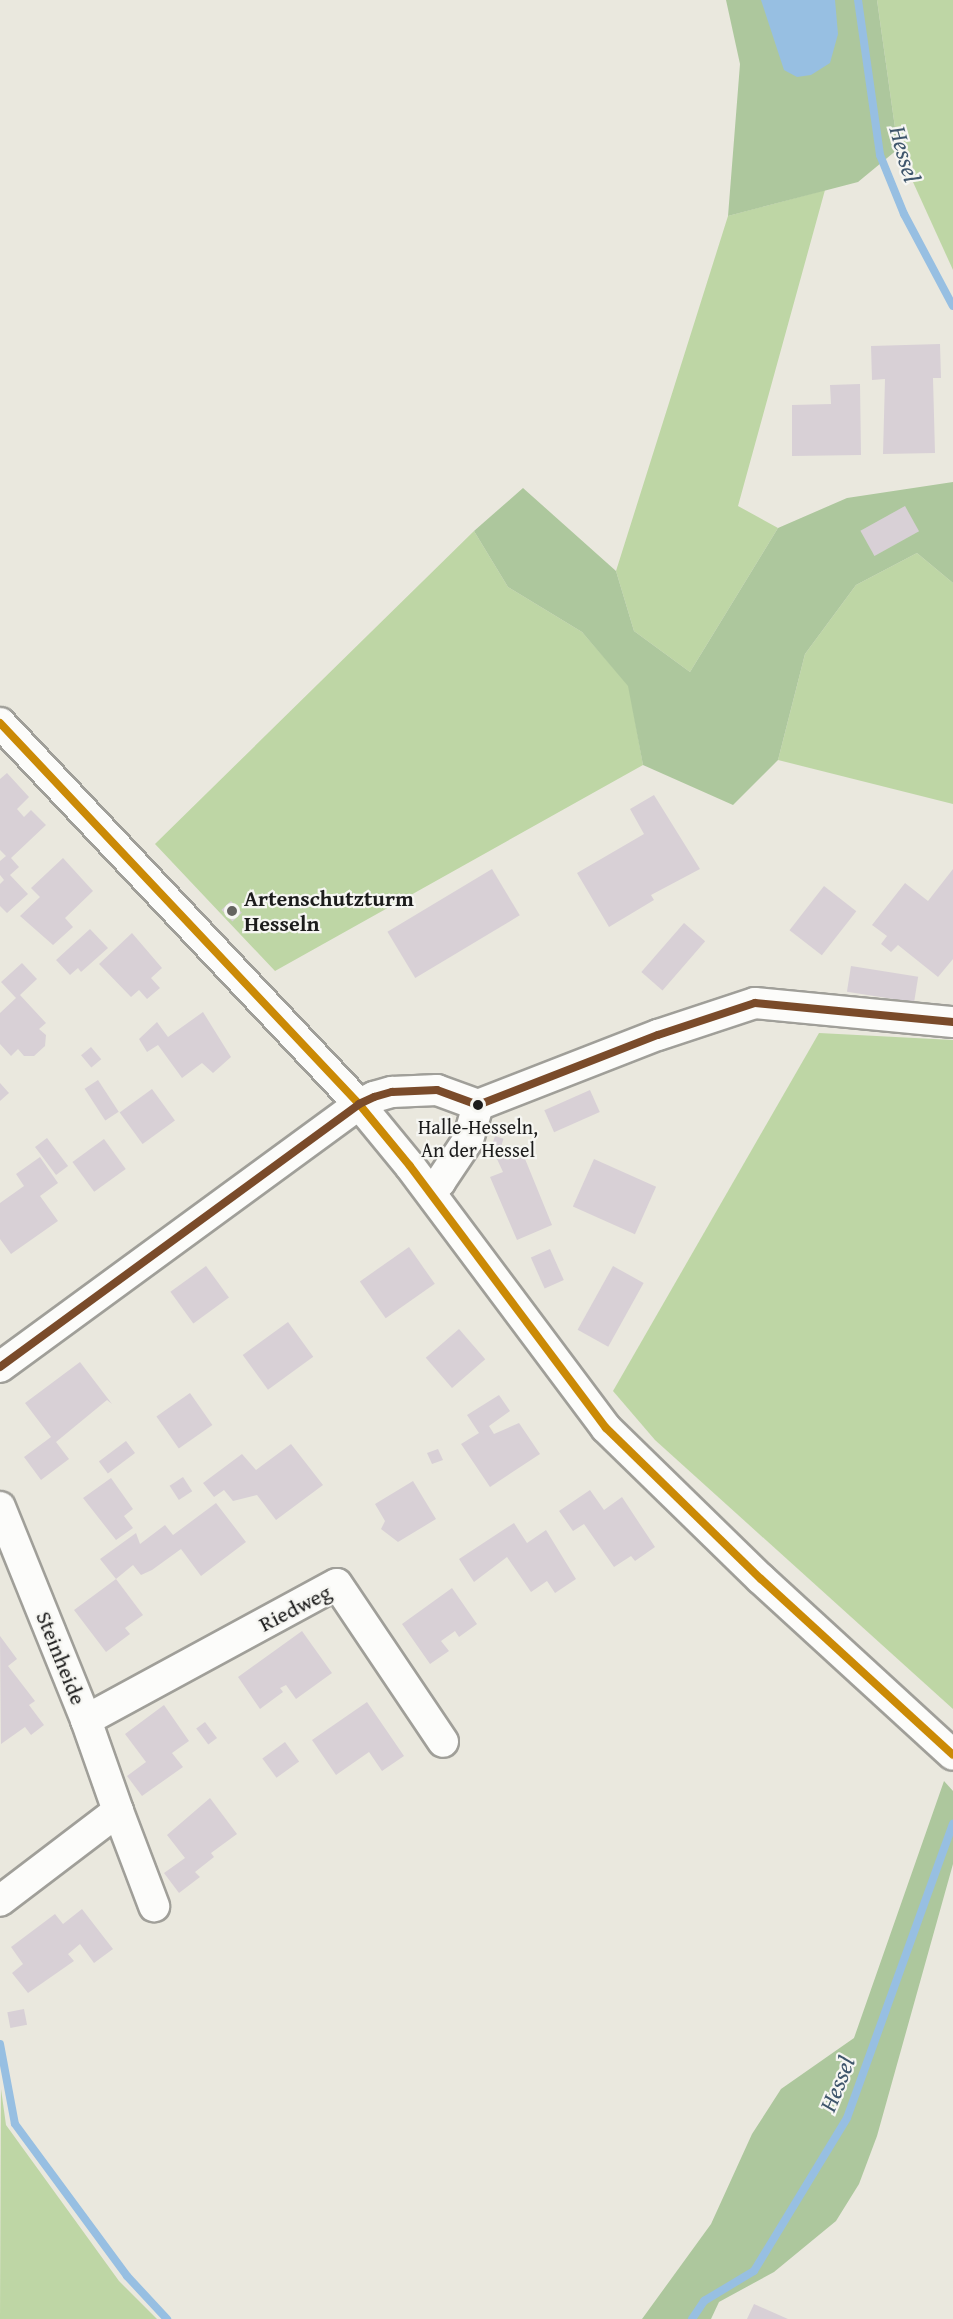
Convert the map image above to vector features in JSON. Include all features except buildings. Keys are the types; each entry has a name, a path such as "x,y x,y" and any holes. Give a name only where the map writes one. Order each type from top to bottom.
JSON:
{"street":[{"path":"0,723 359,1104 429,1190 606,1428 717,1538 953,1755"},
{"path":"0,1367 359,1104 392,1092 437,1090 478,1105 658,1035 755,1003 953,1022"},
{"path":"429,1190 440,1182 468,1140 478,1105"},
{"name":"Steinheide","path":"0,1507 86,1720 154,1906"},
{"name":"Riedweg","path":"86,1720 337,1584 443,1742"},
{"path":"0,1901 118,1811"}],"green space":[{"path":"726,0 877,0 898,149 858,182 728,216 740,64"},
{"path":"877,0 953,0 953,270 898,149"},
{"path":"825,190 738,506 778,528 690,672 634,631 616,571 728,216"},
{"path":"953,482 953,583 917,553 856,585 805,654 778,760 733,805 643,765 628,686 582,632 508,587 474,531 523,488 616,571 634,631 690,672 778,528 847,498"},
{"path":"474,531 508,587 582,632 629,686 643,765 275,971 155,844"},
{"path":"917,553 953,583 953,804 778,760 805,654 856,585"},
{"path":"819,1033 953,1040 953,1709 655,1440 613,1391"},
{"path":"944,1781 953,1791 953,1864 877,2136 859,2184 836,2221 774,2272 719,2302 711,2319 642,2319 711,2224 752,2134 781,2089 854,2038"},
{"path":"1,2089 6,2125 119,2281 157,2319 0,2319"}],"water":[{"path":"761,0 835,0 838,34 830,63 811,75 797,77 784,70"}],"waterway":[{"name":"Hessel","path":"858,0 880,155 904,214 953,306"},
{"name":"Hessel","path":"692,2319 704,2301 754,2271 847,2118 953,1823"},
{"path":"0,2044 15,2124 127,2276 167,2319"}],"transit line":[{"path":"0,723 359,1104 410,1166 606,1428 761,1579 953,1755"},
{"path":"0,1367 359,1104 374,1097 392,1092 437,1090 478,1105 658,1035 755,1003 953,1022"}],"place":[{"name":"Artenschutzturm Hesseln","path":"232,911"},
{"name":"Halle-Hesseln, An der Hessel","path":"478,1105"}]}
